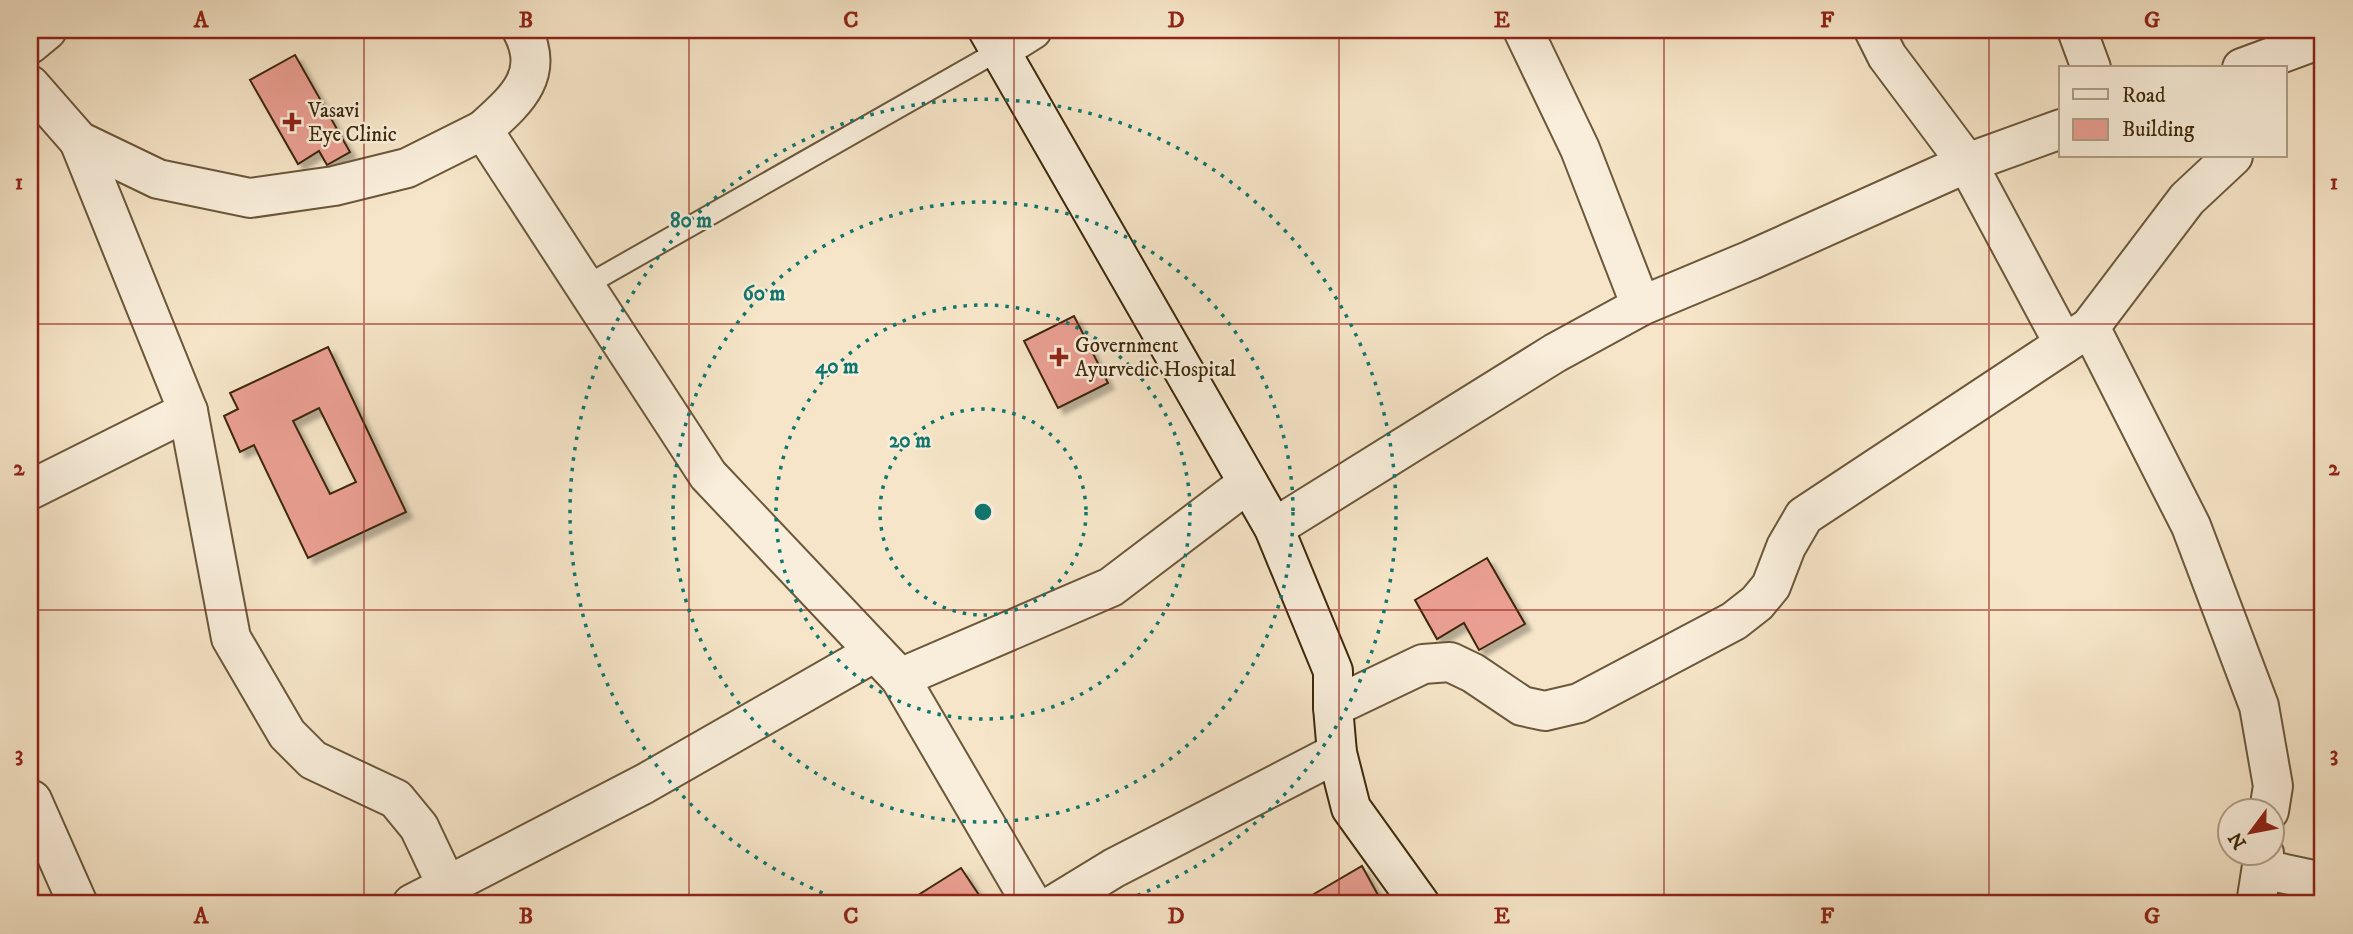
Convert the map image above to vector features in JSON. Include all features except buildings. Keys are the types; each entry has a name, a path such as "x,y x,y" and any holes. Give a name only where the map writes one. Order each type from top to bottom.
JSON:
{"street":[{"path":"30,44 47,30"},
{"path":"79,142 158,179 250,198 334,186 407,168 483,130 515,101 531,71 527,39 522,30"},
{"path":"1032,30 994,40 1274,528 1334,671 1333,707 1337,752 1351,808 1420,904"},
{"path":"1523,30 1580,149 1641,306"},
{"path":"1874,30 1887,57 1967,163 2077,336 2191,526 2259,706 2273,786 2271,797"},
{"path":"2077,30 2090,66"},
{"path":"2247,66 2315,41 2323,34"},
{"path":"30,85 79,142 188,411 231,638 286,734 313,760 396,799 419,827 447,886"},
{"path":"483,130 708,475 887,665 1032,904"},
{"path":"1274,528 1555,353 1641,306 1967,163 2059,130"},
{"path":"1333,707 1423,664 1450,662 1473,673 1522,706 1545,711 1578,703 1734,621 1757,604 1771,586 1786,547 1804,516 2077,336 2187,199 2231,158"},
{"path":"30,491 188,411"},
{"path":"412,904 644,784 887,665 1111,587 1248,483"},
{"path":"1055,904 1114,868 1337,752"},
{"path":"30,801 32,800 78,904"},
{"path":"2261,875 2323,882"}],"lane":[{"path":"585,286 994,40"}],"place":[{"name":"Vasavi Eye Clinic","path":"292,122"},
{"name":"Government Ayurvedic Hospital","path":"1059,357"}]}
